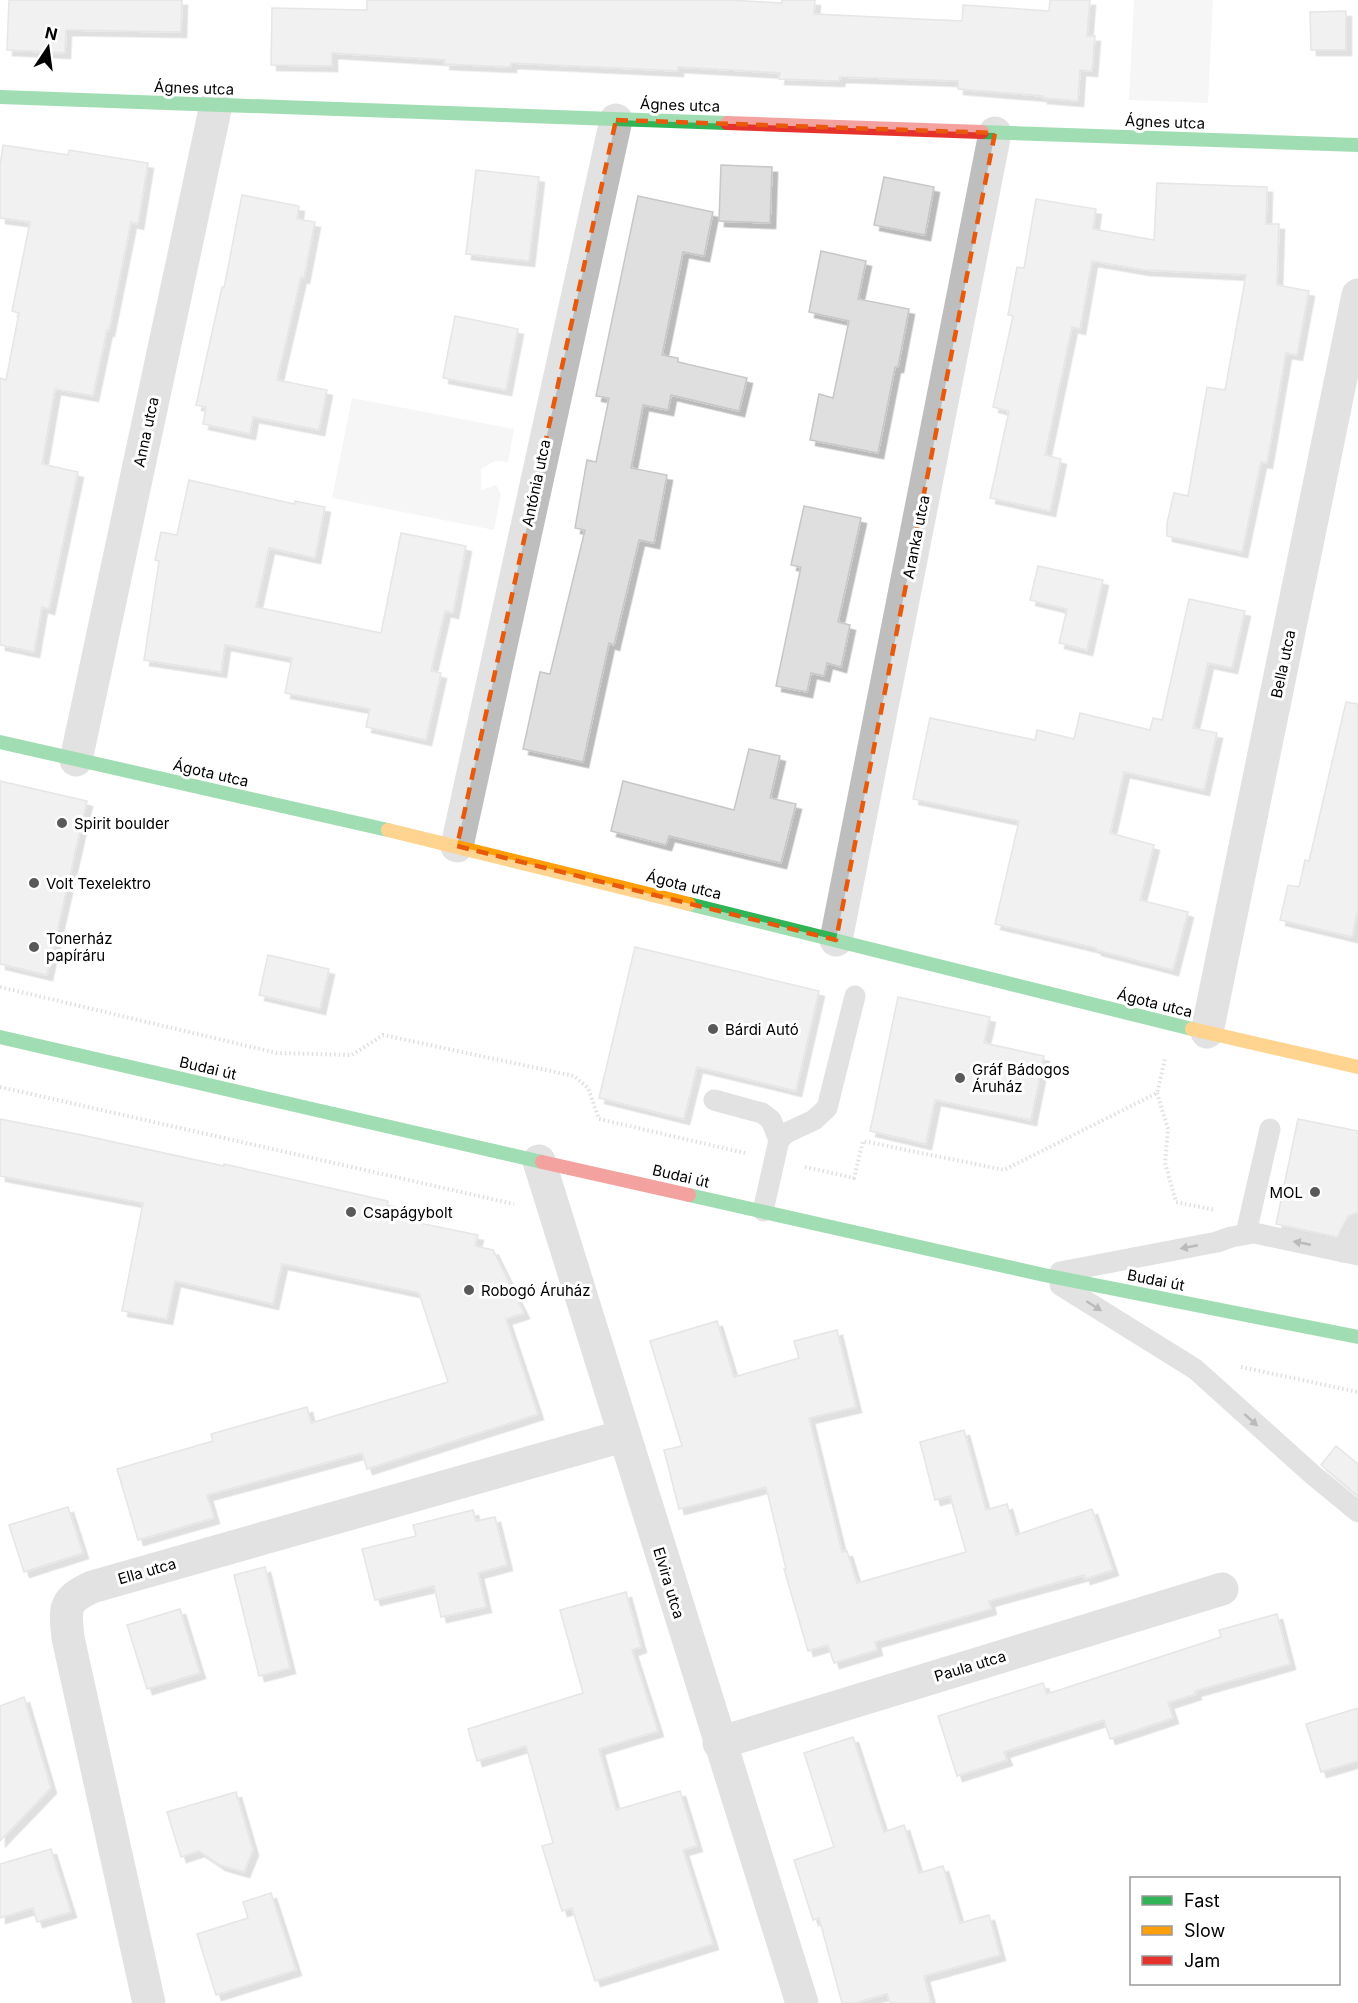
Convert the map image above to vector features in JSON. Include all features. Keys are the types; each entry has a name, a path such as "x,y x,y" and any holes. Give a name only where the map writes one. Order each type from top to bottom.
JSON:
{"street":[{"name":"Ágnes utca","path":"0,97 1358,145"},
{"name":"Anna utca","path":"76,760 216,105"},
{"name":"Antónia utca","path":"457,846 616,120"},
{"name":"Aranka utca","path":"837,940 995,133"},
{"name":"Bella utca","path":"1207,1032 1358,295"},
{"name":"Ágota utca","path":"0,742 457,846 1174,1025 1358,1067"},
{"name":"Budai út","path":"0,1037 1044,1275 1358,1338"},
{"name":"Elvira utca","path":"539,1161 623,1436 802,2003"},
{"name":"Ella utca","path":"149,2003 68,1638 65,1612 74,1596 92,1587 623,1436"},
{"name":"Paula utca","path":"719,1743 1222,1589"}],"lane":[{"path":"763,1211 777,1150 786,1133 814,1120 827,1108 855,996"},
{"path":"714,1100 762,1113 771,1120 777,1150"},
{"path":"1044,1275 1217,1242 1248,1225 1270,1129"},
{"path":"1248,1225 1254,1233 1350,1253 1358,1224"},
{"path":"1044,1275 1195,1369 1313,1475 1358,1512"}],"path":[{"path":"0,987 276,1053 352,1055 383,1035 574,1076 588,1088 599,1119 777,1150 854,1178 863,1141 1004,1170 1156,1093"},
{"path":"1174,1025 1156,1093 1168,1129 1165,1163 1176,1202 1248,1225"},
{"path":"0,1087 554,1212"},
{"path":"1234,1366 1358,1392"}],"highlighted area":[{"path":"616,120 995,133 836,940 457,846"}],"shaded area":[{"path":"1134,0 1213,0 1208,103 1129,100"},
{"path":"352,398 514,429 508,462 495,461 481,469 481,490 496,485 501,494 494,530 332,498"}],"building":[{"path":"9,0 182,0 181,32 66,30 65,53 7,50"},
{"path":"367,0 729,0 782,3 782,0 815,0 814,14 962,21 963,5 1049,11 1050,0 1090,0 1087,36 1095,36 1092,71 1080,70 1078,101 958,89 958,81 840,77 839,81 779,79 780,73 678,67 678,71 511,63 511,67 444,64 445,60 332,53 332,66 271,65 272,8 367,10"},
{"path":"1346,11 1346,50 1311,50 1310,12"},
{"path":"3,145 68,155 69,150 148,163 138,224 131,222 93,396 55,389 42,464 78,472 49,609 42,607 34,652 0,645 0,378 6,380 19,313 12,311 30,222 0,218 0,166"},
{"path":"721,165 772,167 770,223 719,221"},
{"path":"476,170 539,177 529,261 466,254"},
{"path":"884,177 934,187 925,235 874,225"},
{"path":"1157,183 1267,187 1266,224 1279,224 1277,285 1309,291 1297,355 1286,353 1267,463 1261,462 1242,552 1167,536 1167,523 1174,493 1188,496 1207,387 1225,390 1246,275 1144,270 1092,261 1080,329 1072,327 1045,455 1061,459 1050,511 990,498 1009,411 993,407 1013,316 1008,315 1017,267 1024,268 1036,199 1096,209 1093,229 1154,240"},
{"path":"242,195 299,206 297,219 315,222 304,278 301,277 277,380 327,390 319,430 253,417 250,434 203,424 206,407 196,405 222,287 224,288"},
{"path":"638,196 713,212 704,256 683,252 662,355 678,358 678,362 747,378 739,411 671,395 668,410 643,405 631,468 667,475 654,543 639,540 614,645 609,643 583,762 523,749 540,672 550,674 585,530 575,528 587,460 596,462 609,398 596,396"},
{"path":"821,251 866,261 858,299 909,309 878,453 810,440 819,394 833,398 849,321 809,312"},
{"path":"455,316 518,329 506,390 443,378"},
{"path":"189,480 294,504 295,501 325,507 315,558 269,548 256,607 381,633 401,533 466,546 453,613 445,611 431,671 441,673 426,740 366,727 370,709 285,693 292,658 225,645 221,672 144,660 159,561 155,560 161,532 177,535"},
{"path":"804,506 861,518 838,622 850,625 841,667 827,663 824,676 811,673 807,692 776,686 801,567 791,565"},
{"path":"1038,566 1103,580 1087,650 1059,643 1067,609 1030,600"},
{"path":"1189,599 1245,611 1232,668 1208,663 1193,728 1217,733 1204,790 1124,772 1110,833 1154,845 1140,900 1188,912 1173,970 1096,950 1096,948 995,924 1019,821 913,799 930,718 1035,740 1037,730 1074,739 1080,713 1150,730 1153,718 1162,720"},
{"path":"1346,702 1358,704 1358,910 1352,937 1280,920 1288,885 1299,887 1305,860 1309,861"},
{"path":"749,749 780,756 770,798 796,804 781,863 669,836 666,845 611,831 623,781 734,810"},
{"name":"Volt Texelektro","path":"0,781 87,801 47,975 0,964"},
{"name":"Bárdi Autó","path":"635,947 819,991 796,1091 697,1067 684,1119 599,1098"},
{"path":"268,955 329,969 320,1009 259,995"},
{"name":"Gráf Bádogos Áruház","path":"898,997 990,1017 984,1043 1044,1056 1031,1120 935,1100 926,1144 870,1131"},
{"path":"0,1119 224,1166 224,1164 388,1201 385,1216 478,1235 475,1246 493,1250 524,1313 506,1319 538,1414 367,1469 362,1453 207,1495 214,1518 138,1540 117,1469 213,1441 211,1434 307,1407 311,1423 448,1382 419,1293 282,1264 273,1304 175,1281 167,1319 122,1311 143,1203 0,1176"},
{"name":"MOL","path":"1298,1119 1358,1131 1358,1212 1348,1216 1337,1237 1276,1224"},
{"path":"717,1321 734,1377 799,1358 794,1341 837,1330 856,1407 809,1418 842,1552 847,1551 857,1583 966,1552 950,1496 935,1500 920,1442 964,1430 986,1510 1007,1504 1016,1535 1092,1509 1113,1570 1085,1579 1084,1575 989,1601 991,1609 875,1642 877,1650 834,1663 828,1645 808,1651 784,1569 786,1569 766,1487 679,1509 664,1450 682,1446 650,1341"},
{"path":"1336,1446 1358,1464 1358,1496 1321,1465"},
{"path":"68,1507 83,1553 24,1572 9,1525"},
{"path":"473,1510 476,1521 495,1517 507,1565 478,1573 486,1607 441,1617 434,1586 375,1600 362,1549 416,1536 413,1525"},
{"path":"265,1567 290,1668 259,1676 234,1575"},
{"path":"626,1592 641,1647 632,1650 658,1731 599,1749 616,1810 680,1791 697,1846 683,1850 713,1944 595,1981 572,1908 562,1911 542,1846 553,1843 526,1746 477,1761 468,1729 583,1693 560,1610"},
{"path":"180,1609 200,1673 147,1689 127,1625"},
{"path":"1277,1614 1290,1664 1195,1691 1196,1694 1168,1703 1173,1718 1110,1739 1104,1720 1004,1752 1007,1760 957,1776 938,1716 1043,1683 1047,1694 1221,1637 1219,1630"},
{"path":"24,1697 51,1788 0,1841 0,1706"},
{"path":"1358,1708 1358,1761 1321,1772 1306,1724"},
{"path":"853,1737 884,1832 904,1825 919,1873 943,1866 960,1923 989,1915 1000,1955 924,1976 931,2003 890,2003 887,1994 854,2003 842,2003 819,1918 813,1920 794,1860 834,1847 804,1753"},
{"path":"236,1792 253,1850 244,1872 220,1865 199,1851 181,1857 167,1812"},
{"path":"51,1849 71,1912 37,1922 33,1908 0,1918 0,1864"},
{"path":"271,1893 296,1970 216,1995 197,1934 248,1918 243,1902"}],"traffic: fast":[{"path":"0,97 727,123"},
{"path":"982,132 1358,145"},
{"path":"0,742 388,830"},
{"path":"689,904 1192,1029"},
{"path":"0,1037 542,1162"},
{"path":"689,1195 1044,1275 1358,1337"}],"traffic: slow":[{"path":"388,830 689,904"},
{"path":"1192,1029 1358,1067"}],"traffic: jam":[{"path":"727,123 982,132"},
{"path":"542,1162 689,1195"}],"place":[{"name":"Spirit boulder","path":"62,823"},
{"name":"Volt Texelektro","path":"34,883"},
{"name":"Tonerház papíráru","path":"34,947"},
{"name":"Bárdi Autó","path":"713,1029"},
{"name":"Gráf Bádogos Áruház","path":"960,1078"},
{"name":"MOL","path":"1315,1192"},
{"name":"Csapágybolt","path":"351,1212"},
{"name":"Robogó Áruház","path":"469,1290"}]}
